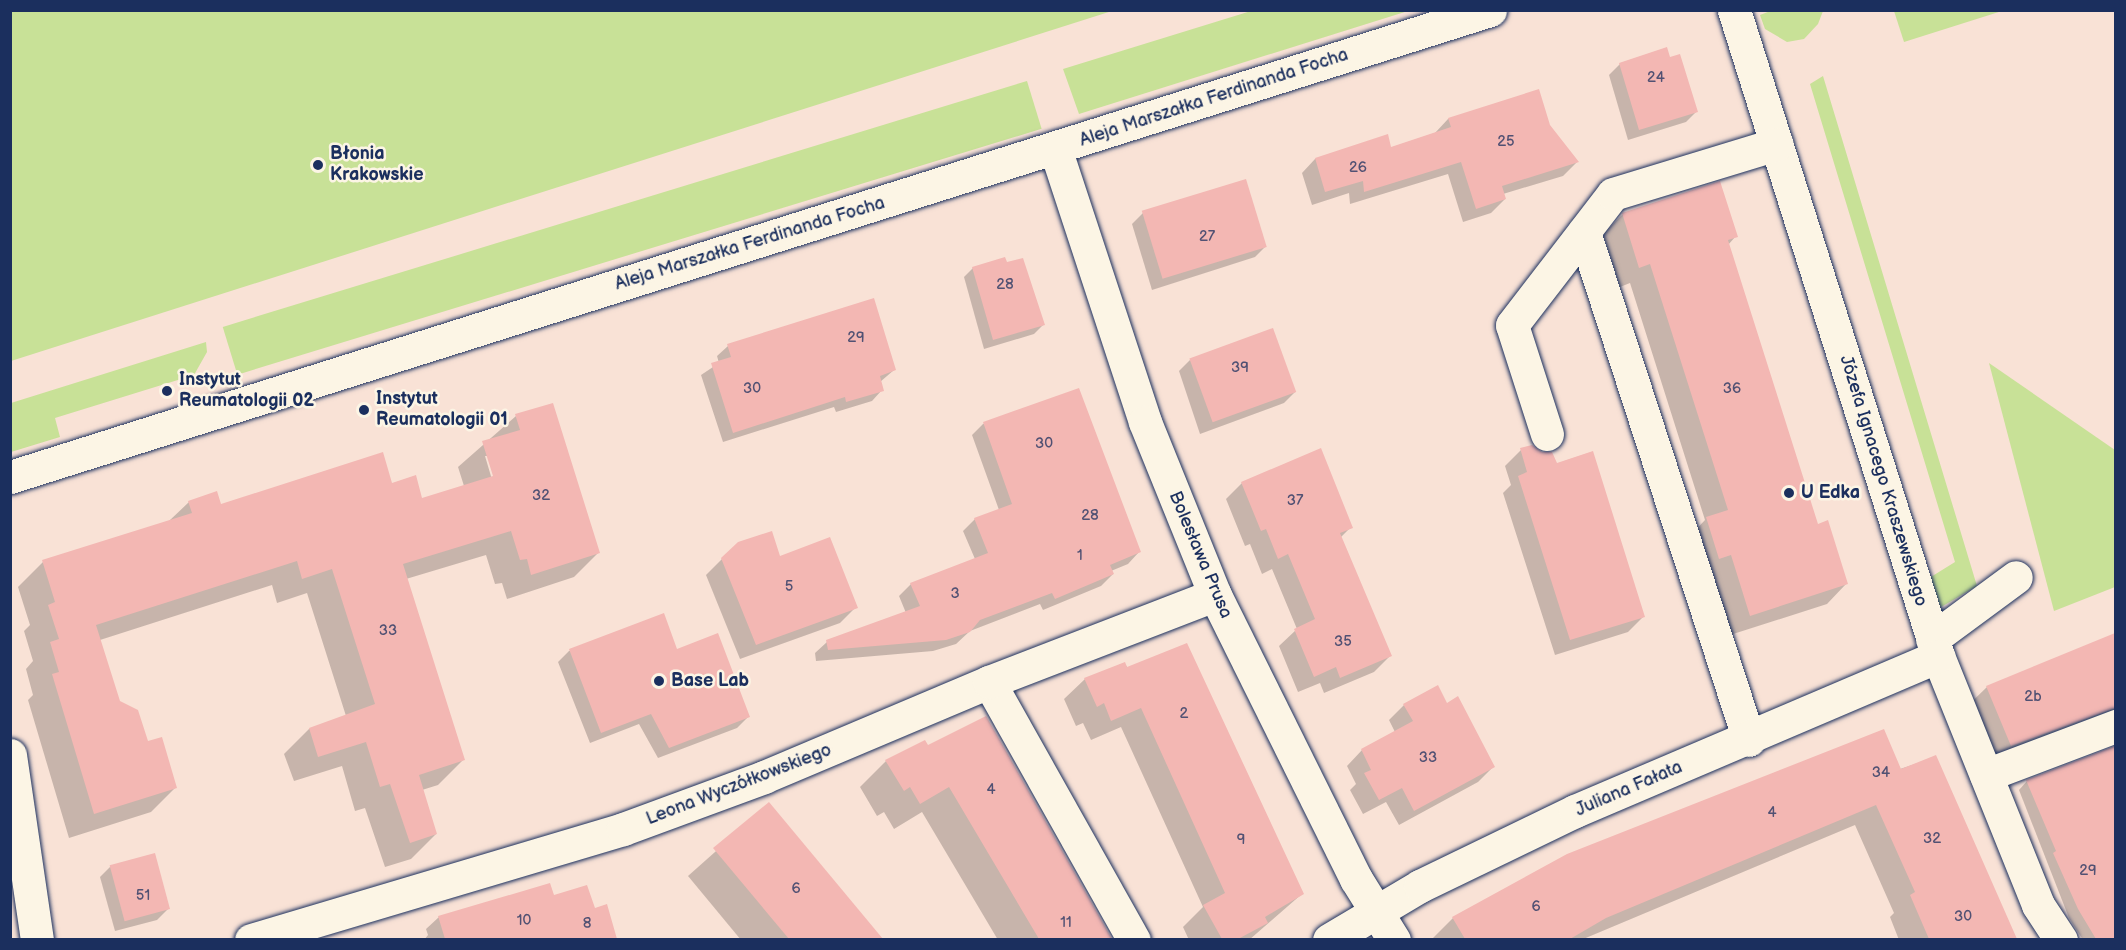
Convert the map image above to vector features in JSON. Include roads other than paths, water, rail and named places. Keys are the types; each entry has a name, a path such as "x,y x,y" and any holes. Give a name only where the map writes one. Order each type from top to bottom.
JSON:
{"street":[{"name":"Aleja Marszałka Ferdinanda Focha","path":"10,477 1490,10"},
{"name":"Józefa Ignacego Kraszewskiego","path":"1734,10 1935,648 2038,905 2061,939"},
{"path":"1547,434 1512,325 1613,194 1777,144"},
{"name":"Bolesława Prusa","path":"1055,148 1145,422 1215,595 1375,912 1394,939"},
{"path":"1584,232 1749,740"},
{"name":"Juliana Fałata","path":"1329,939 1375,912 1575,811 1749,740 1935,648 2016,577"},
{"name":"Leona Wyczółkowskiego","path":"251,939 623,829 764,777 989,682 1215,595"},
{"path":"989,682 1134,939"},
{"path":"1986,775 2115,726"},
{"path":"10,755 38,939"}],"place":[{"name":"Błonia Krakowskie","path":"318,165"},
{"name":"Instytut Reumatologii 02","path":"167,391"},
{"name":"Instytut Reumatologii 01","path":"364,410"},
{"name":"U Edka","path":"1789,493"},
{"name":"Base Lab","path":"659,681"}]}
